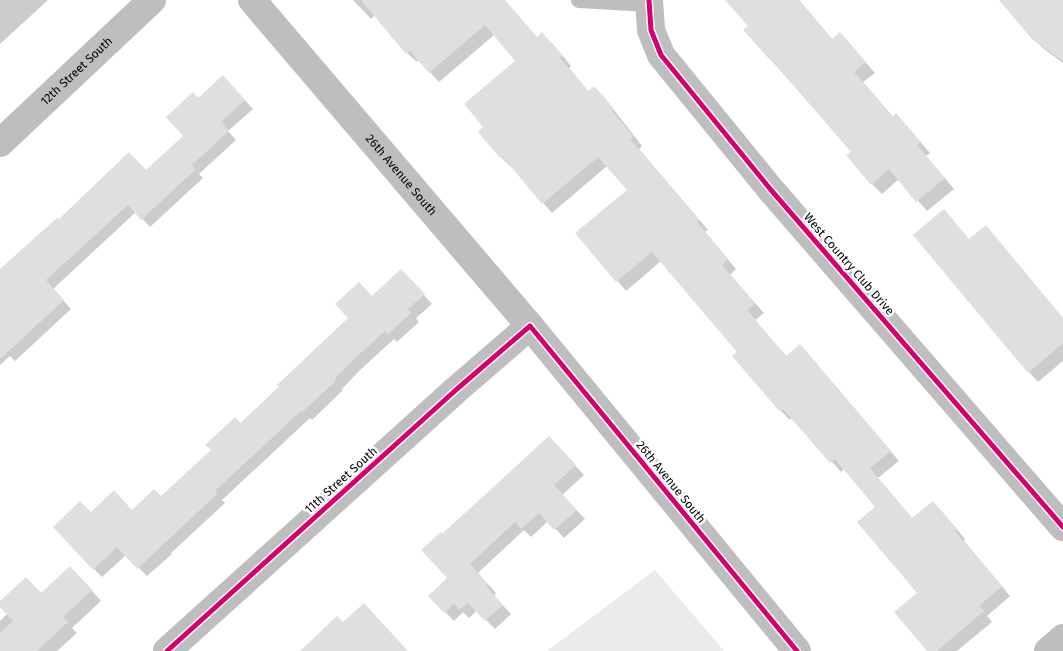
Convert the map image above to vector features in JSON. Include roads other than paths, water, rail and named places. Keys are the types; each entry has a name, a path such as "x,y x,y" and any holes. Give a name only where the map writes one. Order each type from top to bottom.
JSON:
{"street":[{"name":"12th Street South","path":"0,142 152,0"},
{"name":"26th Avenue South","path":"252,0 530,326 797,651"},
{"name":"West Country Club Drive","path":"649,2 651,30 661,55 771,190 1063,527"},
{"name":"11th Street South","path":"167,651 457,389 530,326"},
{"path":"1048,651 1063,638"}],"lane":[{"path":"579,0 649,2"}]}
